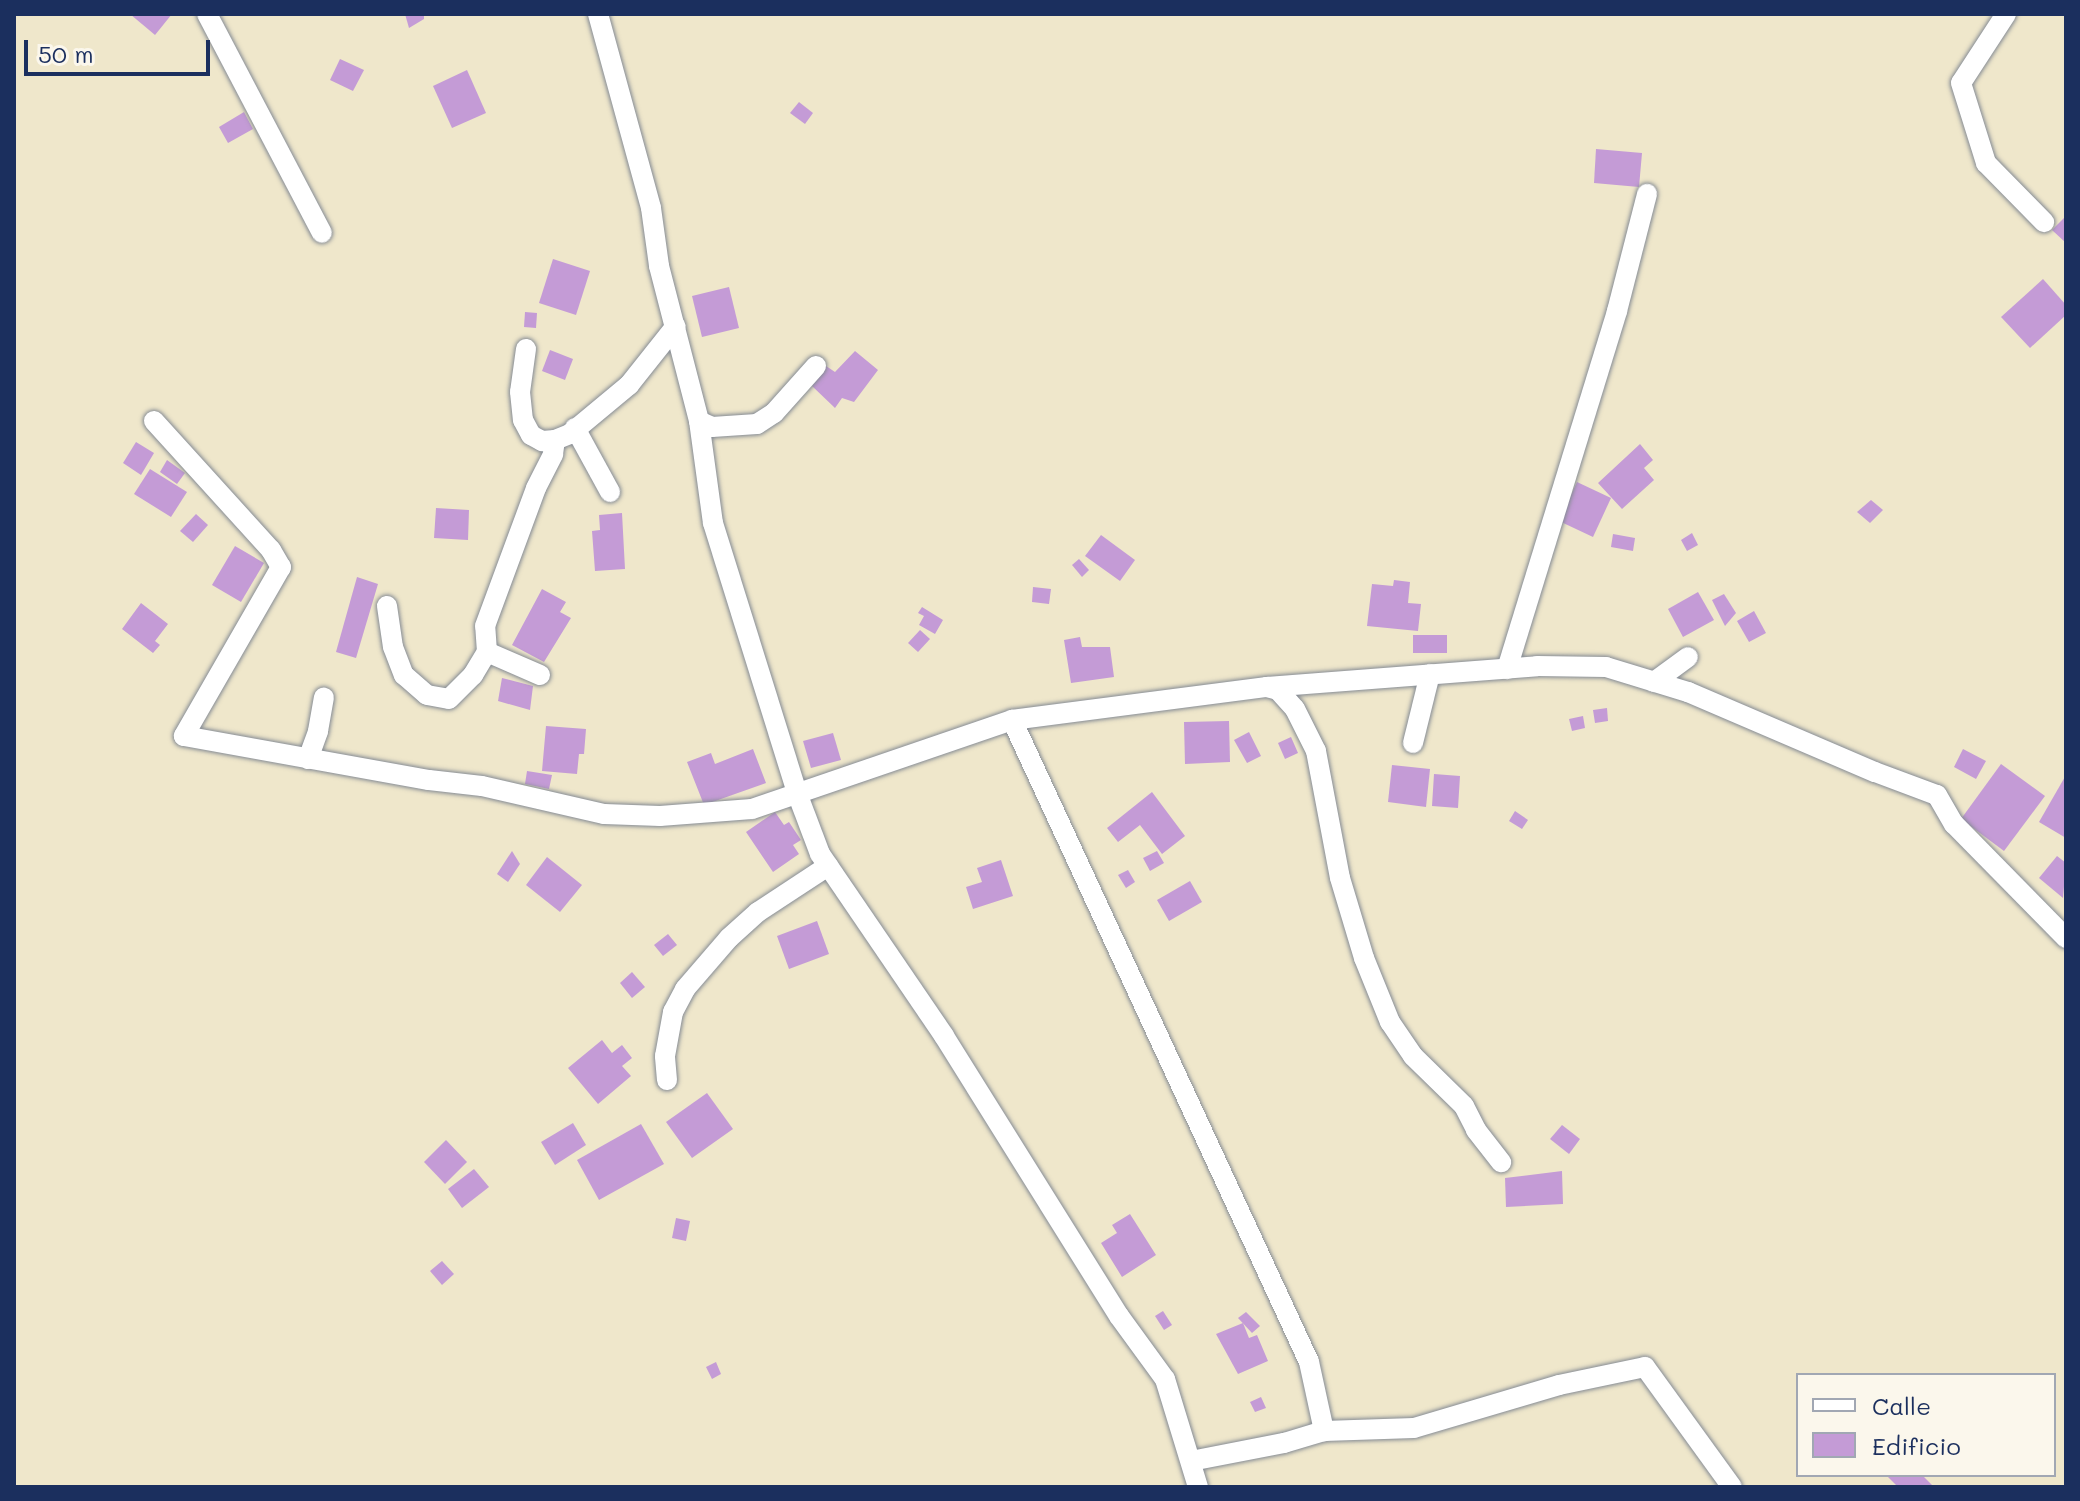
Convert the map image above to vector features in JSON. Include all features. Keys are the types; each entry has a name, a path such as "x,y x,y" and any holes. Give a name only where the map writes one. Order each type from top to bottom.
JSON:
{"street":[{"path":"207,14 322,233"},
{"path":"598,14 651,208 659,266 699,421 713,523 797,793 820,854 944,1036 1119,1316 1165,1379 1198,1487"},
{"path":"2006,14 1961,83 1986,163 2044,222"},
{"path":"1507,669 1617,311 1647,194"},
{"path":"526,349 520,392 523,420 531,435 542,441 555,440 629,385 676,326"},
{"path":"699,421 712,427 757,424 774,413 816,366"},
{"path":"154,421 271,550 281,567 184,736 482,786 618,815 660,816 752,809 1012,720 1267,687 1507,669 1606,667 1688,692 1875,772 1937,795 1954,824 2066,938"},
{"path":"575,428 610,492"},
{"path":"387,606 393,647 404,675 427,695 449,699 473,675 487,652 485,626 555,440"},
{"path":"487,652 540,675"},
{"path":"1654,682 1688,657"},
{"path":"1413,743 1430,674"},
{"path":"1267,687 1278,690 1295,709 1316,751 1340,878 1364,958 1390,1022 1413,1056 1464,1106 1476,1130 1501,1162"},
{"path":"308,759 318,731 324,698"},
{"path":"1012,720 1309,1362 1324,1431"},
{"path":"667,1080 665,1056 673,1012 685,989 729,938 758,912 828,866"},
{"path":"1191,1461 1324,1431 1414,1428 1559,1385 1645,1367 1732,1487"}],"building":[{"path":"130,14 172,14 155,35"},
{"path":"405,14 424,14 424,19 409,28"},
{"path":"340,59 364,70 353,91 330,80"},
{"path":"467,70 486,113 452,128 433,86"},
{"path":"799,102 813,113 805,124 790,113"},
{"path":"244,112 253,129 228,143 219,127"},
{"path":"1596,149 1642,153 1639,187 1594,183"},
{"path":"2066,216 2066,243 2052,230"},
{"path":"553,259 590,271 576,315 539,303"},
{"path":"2043,279 2066,305 2066,315 2030,348 2001,317"},
{"path":"729,287 739,328 702,337 692,296"},
{"path":"525,312 537,313 536,328 524,327"},
{"path":"550,350 573,359 565,380 542,371"},
{"path":"855,351 878,370 854,402 842,398 835,408 812,386 826,366 835,372"},
{"path":"136,442 154,453 141,475 123,463"},
{"path":"1640,444 1653,460 1644,468 1654,480 1622,509 1598,483"},
{"path":"167,460 185,473 177,484 160,472"},
{"path":"150,469 187,492 171,517 134,494"},
{"path":"1577,482 1611,498 1593,537 1559,521"},
{"path":"1871,500 1883,510 1870,523 1857,512"},
{"path":"436,508 469,510 468,540 434,538"},
{"path":"622,513 625,569 595,571 592,531 600,530 599,515"},
{"path":"196,514 208,525 193,542 180,531"},
{"path":"1692,533 1698,545 1687,551 1681,540"},
{"path":"1613,534 1635,538 1633,551 1611,547"},
{"path":"1101,535 1135,560 1120,581 1085,556"},
{"path":"235,546 264,563 241,602 212,585"},
{"path":"1079,559 1089,570 1082,577 1072,565"},
{"path":"357,577 378,584 356,658 336,652"},
{"path":"1394,580 1410,582 1408,603 1421,604 1418,631 1367,626 1372,584 1393,586"},
{"path":"1033,587 1051,589 1049,604 1032,602"},
{"path":"542,589 566,602 560,612 571,618 544,662 512,645"},
{"path":"1698,592 1714,620 1683,637 1668,609"},
{"path":"1724,594 1736,613 1725,626 1712,600"},
{"path":"141,603 168,624 155,641 160,645 153,653 122,629"},
{"path":"922,607 943,620 935,634 919,625 924,616 918,613"},
{"path":"1754,611 1766,633 1749,642 1737,621"},
{"path":"920,630 930,639 918,652 908,643"},
{"path":"1413,635 1447,635 1447,653 1413,653"},
{"path":"1080,637 1082,647 1110,647 1114,677 1071,683 1064,640"},
{"path":"502,678 533,686 530,710 498,701"},
{"path":"1607,708 1608,721 1595,723 1593,710"},
{"path":"1583,716 1585,728 1572,731 1569,719"},
{"path":"1229,721 1230,762 1185,764 1184,722"},
{"path":"546,726 586,729 584,754 579,754 577,774 542,771"},
{"path":"1249,732 1261,756 1247,763 1234,740"},
{"path":"833,733 841,760 811,768 803,741"},
{"path":"1291,737 1298,753 1285,759 1278,743"},
{"path":"753,749 766,783 704,805 687,762 711,753 715,764"},
{"path":"1963,749 1986,761 1976,779 1954,767"},
{"path":"2001,764 2045,796 2004,851 1961,819"},
{"path":"1392,765 1430,769 1426,807 1388,802"},
{"path":"527,771 552,775 549,789 525,784"},
{"path":"1434,774 1460,776 1458,808 1432,806"},
{"path":"2066,775 2066,838 2039,822"},
{"path":"1152,792 1185,836 1162,854 1140,825 1118,842 1107,828"},
{"path":"1515,811 1528,820 1522,829 1509,821"},
{"path":"775,812 784,825 789,822 801,840 793,845 799,854 773,872 746,832"},
{"path":"512,851 520,864 508,882 497,874"},
{"path":"1157,851 1164,863 1150,871 1143,858"},
{"path":"2057,856 2066,863 2063,898 2039,878"},
{"path":"547,857 582,885 560,912 526,885"},
{"path":"1001,860 1013,896 973,909 966,887 982,882 977,868"},
{"path":"1128,870 1135,882 1126,888 1118,875"},
{"path":"1190,881 1202,902 1169,921 1157,900"},
{"path":"817,921 829,954 789,969 777,936"},
{"path":"668,934 677,945 663,956 654,945"},
{"path":"632,972 645,987 632,998 620,983"},
{"path":"602,1040 612,1053 622,1045 632,1058 622,1066 631,1076 598,1104 568,1068"},
{"path":"707,1093 733,1129 692,1158 666,1122"},
{"path":"573,1123 586,1145 555,1165 541,1142"},
{"path":"641,1124 664,1164 599,1200 577,1160"},
{"path":"1562,1125 1580,1139 1569,1154 1550,1139"},
{"path":"446,1140 467,1162 445,1184 424,1162"},
{"path":"474,1169 489,1187 462,1208 448,1189"},
{"path":"1562,1171 1563,1204 1506,1207 1505,1178"},
{"path":"1130,1214 1156,1255 1122,1277 1101,1243 1117,1233 1112,1225"},
{"path":"676,1218 690,1221 686,1241 672,1238"},
{"path":"442,1261 454,1274 442,1285 430,1271"},
{"path":"1163,1311 1172,1325 1164,1330 1155,1316"},
{"path":"1246,1312 1260,1326 1252,1333 1238,1318"},
{"path":"1243,1323 1249,1338 1257,1335 1268,1361 1238,1374 1216,1334"},
{"path":"716,1362 721,1374 712,1379 706,1367"},
{"path":"1261,1397 1266,1408 1255,1412 1250,1402"},
{"path":"1888,1477 1924,1477 1934,1487 1898,1487"}]}
